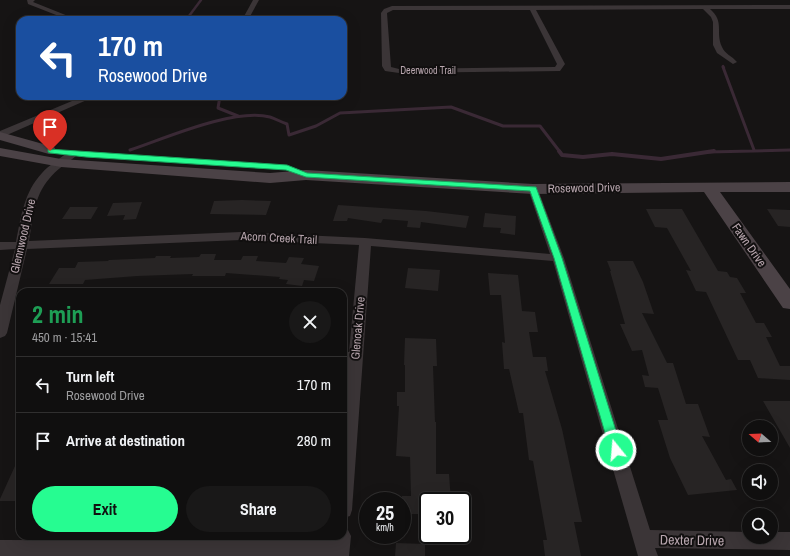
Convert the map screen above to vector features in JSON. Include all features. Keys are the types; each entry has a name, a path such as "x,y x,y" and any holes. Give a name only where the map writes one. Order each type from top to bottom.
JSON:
{"main road":[{"name":"Rosewood Drive","path":"0,135 50,151 67,159"},
{"name":"Rosewood Drive","path":"0,152 270,178 306,175 533,189 790,188"},
{"name":"Fawn Drive","path":"709,188 790,303"}],"street":[{"path":"32,0 29,1 30,3 64,16"},
{"path":"247,16 256,0"},
{"path":"704,7 714,16 716,22 717,45 721,52 733,62"},
{"name":"Deerwood Trail","path":"532,8 561,64 557,69 399,71 388,69 386,66 384,13 386,10 392,8 790,7"},
{"path":"0,135 82,100"},
{"name":"Glennwood Drive","path":"0,333 22,244 30,202 37,187 46,175 67,159"},
{"path":"533,189 558,258 646,547"},
{"name":"Acorn Creek Trail","path":"0,246 241,236 365,242 558,258"},
{"name":"Glenoak Drive","path":"347,408 349,357 365,242"},
{"name":"Dexter Drive","path":"646,547 790,541"},
{"path":"0,549 340,547"}],"building":[{"path":"214,201 271,201 266,215 210,214"},
{"path":"142,202 136,219 123,220 125,215 107,216 113,203"},
{"path":"338,205 426,211 469,216 466,228 421,222 420,228 407,227 408,221 383,219 381,223 348,218 347,221 333,221"},
{"path":"70,207 98,207 91,219 62,219"},
{"path":"646,209 682,209 718,271 727,272 730,277 737,278 746,293 740,293 756,323 764,323 772,337 766,337 780,366 790,366 790,380 758,378 750,360 738,360 706,292 696,291 686,270 691,271 667,228 655,227"},
{"path":"767,209 790,210 790,227 778,226"},
{"path":"485,213 516,216 515,235 500,233 501,228 483,227"},
{"path":"201,254 216,254 214,260 241,260 243,256 258,256 256,261 286,263 289,257 304,258 301,264 319,266 314,281 304,280 302,286 286,284 288,280 279,279 280,277 226,273 225,276 192,276 193,274 137,276 85,280 83,284 49,284 59,268 75,268 78,262 155,258 156,256 171,256 170,258 199,257"},
{"path":"607,261 633,261 643,282 654,314 642,313 667,363 673,363 686,404 698,404 710,437 702,436 726,480 731,479 737,490 688,495 670,458 658,420 668,420 658,388 645,387 642,375 649,376 642,350 632,351 620,324 625,324"},
{"path":"408,268 440,270 438,291 405,288"},
{"path":"488,273 518,275 522,311 535,312 538,332 529,332 533,357 546,357 548,371 545,371 562,429 582,522 574,522 581,556 545,556 543,540 547,540 533,461 529,460 523,413 519,413 509,369 504,369 502,342 505,343 501,295 490,295"},
{"path":"405,338 436,339 437,366 433,366 436,422 436,474 449,474 450,492 419,492 419,514 411,514 410,457 396,456 399,406 397,406 397,392 405,392"},
{"path":"763,401 790,401 790,448 778,427 778,420 774,420"},
{"path":"16,464 16,501 0,501"},
{"path":"396,544 425,544 425,556 395,556"}],"waterway":[{"path":"189,16 201,0"},
{"path":"723,67 754,150"},
{"path":"219,100 218,108 238,116"},
{"path":"130,150 219,120 238,117 255,115 270,117 287,124 289,135 316,126 340,113 451,107 503,126 540,126 560,152"},
{"path":"708,152 790,150"},
{"path":"559,151 562,155 583,157 612,154 661,159 714,151"}],"route":[{"path":"50,151 171,161 287,167 306,175 533,189 558,258 616,450"}]}
